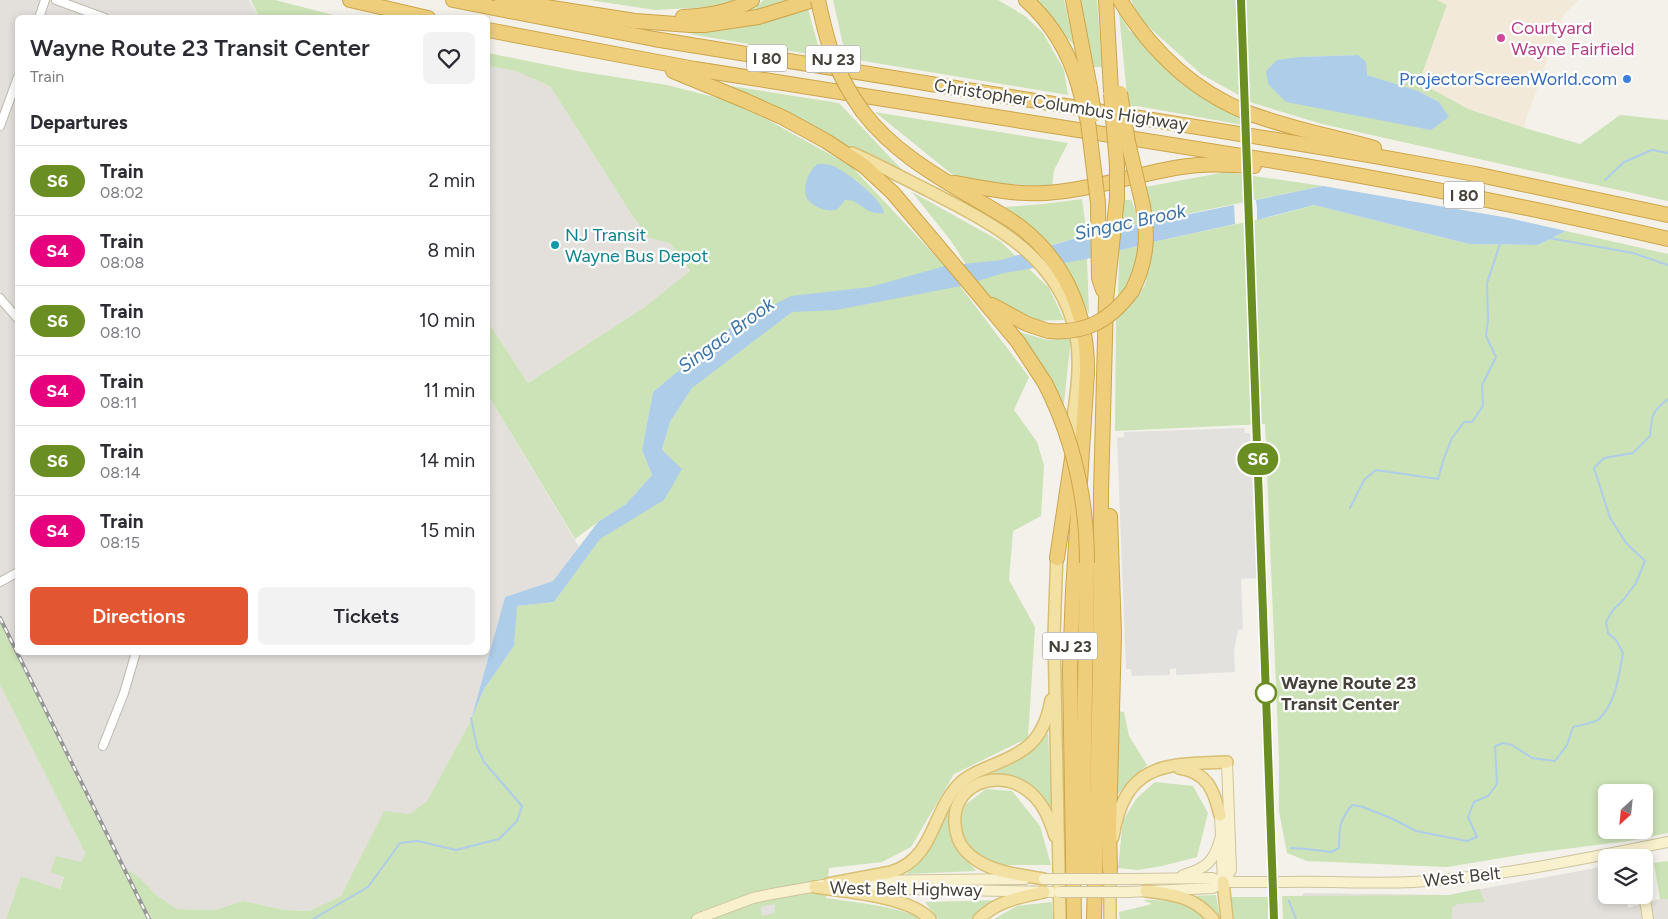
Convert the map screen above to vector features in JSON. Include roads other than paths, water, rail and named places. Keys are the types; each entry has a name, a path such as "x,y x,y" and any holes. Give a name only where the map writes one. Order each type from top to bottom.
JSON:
{"highway":[{"path":"350,0 415,15"},
{"name":"Christopher Columbus Highway","path":"453,0 654,39 1291,142 1475,174 1668,215"},
{"path":"502,0 664,24 704,25 758,17 814,0"},
{"path":"609,17 704,15 728,10 752,0"},
{"name":"NJ 23","path":"818,0 832,58 842,80 879,132 916,163 1009,219 1042,246 1051,268 1069,285 1079,310 1086,342 1086,373 1072,591 1070,669 1074,919"},
{"path":"826,0 836,54 850,91 863,112"},
{"path":"1026,0 1045,19 1061,41 1085,87"},
{"path":"1073,0 1085,87 1097,141 1099,266 1106,300"},
{"path":"1120,0 1145,38 1171,64 1198,86 1233,106 1282,124 1475,174"},
{"name":"NJ 23","path":"1094,919 1100,674 1102,422 1106,300 1117,198 1115,92 1106,3"},
{"name":"Christopher Columbus Highway","path":"490,30 645,60 1305,166 1508,204 1668,239"},
{"path":"645,60 746,101 826,141 849,155 880,180 952,262 1018,342 1045,383 1066,430 1079,477 1086,528 1082,919"},
{"path":"981,298 1017,320 1038,328 1048,331 1072,331 1095,325 1116,311 1132,291 1142,267 1146,248 1146,221 1115,92"},
{"path":"949,182 1005,192 1046,193 1078,190 1191,165 1305,166"},
{"path":"1057,558 1086,373"},
{"path":"1102,422 1114,609 1109,827 1110,870"}],"main road":[{"path":"826,141 863,157 979,216 1001,230 1051,268 1069,312 1076,336 1078,360 1075,400 1060,510 1054,610 1060,919"},
{"path":"828,884 890,872 906,865 919,855 953,791 963,780 1018,754 1036,739 1050,708 1054,661"},
{"path":"1110,919 1110,870 1114,832 1123,804 1132,788 1138,781 1155,770 1185,764 1227,762 1231,870 1223,882"},
{"path":"1155,770 1185,769 1201,776 1211,789 1220,815 1223,882 1227,919"},
{"path":"1044,879 987,866 964,850 957,836 955,821 959,803 970,790 981,782 996,779 1013,782 1028,790 1041,803 1049,819 1057,847 1059,865"},
{"path":"1167,878 1189,873 1203,867 1213,857 1221,836"},
{"name":"West Belt","path":"1648,849 1668,842"},
{"name":"West Belt","path":"1287,882 1393,883 1442,880 1598,859"},
{"name":"West Belt Highway","path":"815,887 852,882 1044,879 1212,878 1223,882 1287,882"},
{"name":"West Belt Highway","path":"815,887 1128,892 1213,888 1223,882"},
{"path":"697,919 753,898 815,887 900,902 920,910 930,919"},
{"path":"1146,891 1174,894 1185,898 1201,906 1213,919"},
{"path":"979,919 1000,903 1044,892"},
{"path":"1646,904 1648,919"}],"street":[{"path":"40,15 45,0"},
{"path":"56,0 97,15"},
{"path":"0,126 15,85"},
{"path":"0,298 15,316"},
{"path":"0,582 15,574"},
{"path":"103,746 124,693 135,655"}],"water":[{"path":"1358,55 1366,62 1367,75 1418,91 1439,102 1449,117 1431,130 1286,102 1268,84 1266,71 1277,60 1299,57"},
{"path":"818,164 833,166 855,180 871,194 882,207 884,213 871,212 850,200 845,200 838,208 833,210 824,209 811,203 805,192 806,183 809,174"},
{"path":"1323,186 1509,218 1566,231 1538,245 1469,244 1314,205 1257,220 1256,200"},
{"path":"1234,205 1235,224 1087,259 1004,273 961,286 836,310 792,312 692,388 670,422 662,450 682,469 664,500 600,539 554,602 517,606 514,646 484,689 471,720 505,597 553,581 598,522 626,504 652,475 642,450 653,392 731,327 791,296 870,287 945,266 1001,260 1087,235"}],"waterway":[{"name":"Singac Brook","path":"1605,180 1624,162 1652,150 1668,153"},
{"path":"1549,238 1633,253 1668,265"},
{"path":"1350,508 1364,480 1376,470 1438,479 1452,438 1464,422 1472,422 1483,406 1482,385 1496,357 1486,336 1488,320 1487,283 1500,244"},
{"path":"1291,848 1331,852 1339,848 1341,825 1344,816 1352,805 1363,807 1393,819 1416,831 1467,841 1477,837 1468,817 1474,802 1488,796 1497,784 1495,746 1503,743 1512,745 1532,758 1555,761 1567,745 1573,727 1597,720 1605,712 1616,688 1623,653 1616,640 1608,633 1606,622 1613,610 1636,583 1645,561 1626,543 1610,518 1594,468 1604,458 1633,453 1650,436 1653,414 1668,399"},
{"name":"Singac Brook","path":"313,919 368,887 400,843 418,841 456,850 499,839 517,821 522,806 484,762 477,747 471,718"},
{"path":"1289,901 1296,919"}],"railway":[{"path":"1241,0 1274,919"},
{"path":"0,618 15,648"},
{"path":"18,655 149,919"}],"train":[{"name":"S6","path":"1241,0 1274,919"}],"place":[{"name":"Courtyard Wayne Fairfield","path":"1501,38"},
{"name":"ProjectorScreenWorld.com","path":"1627,79"},
{"name":"NJ Transit Wayne Bus Depot","path":"555,245"},
{"name":"Wayne Route 23 Transit Center","path":"1266,693"}]}
